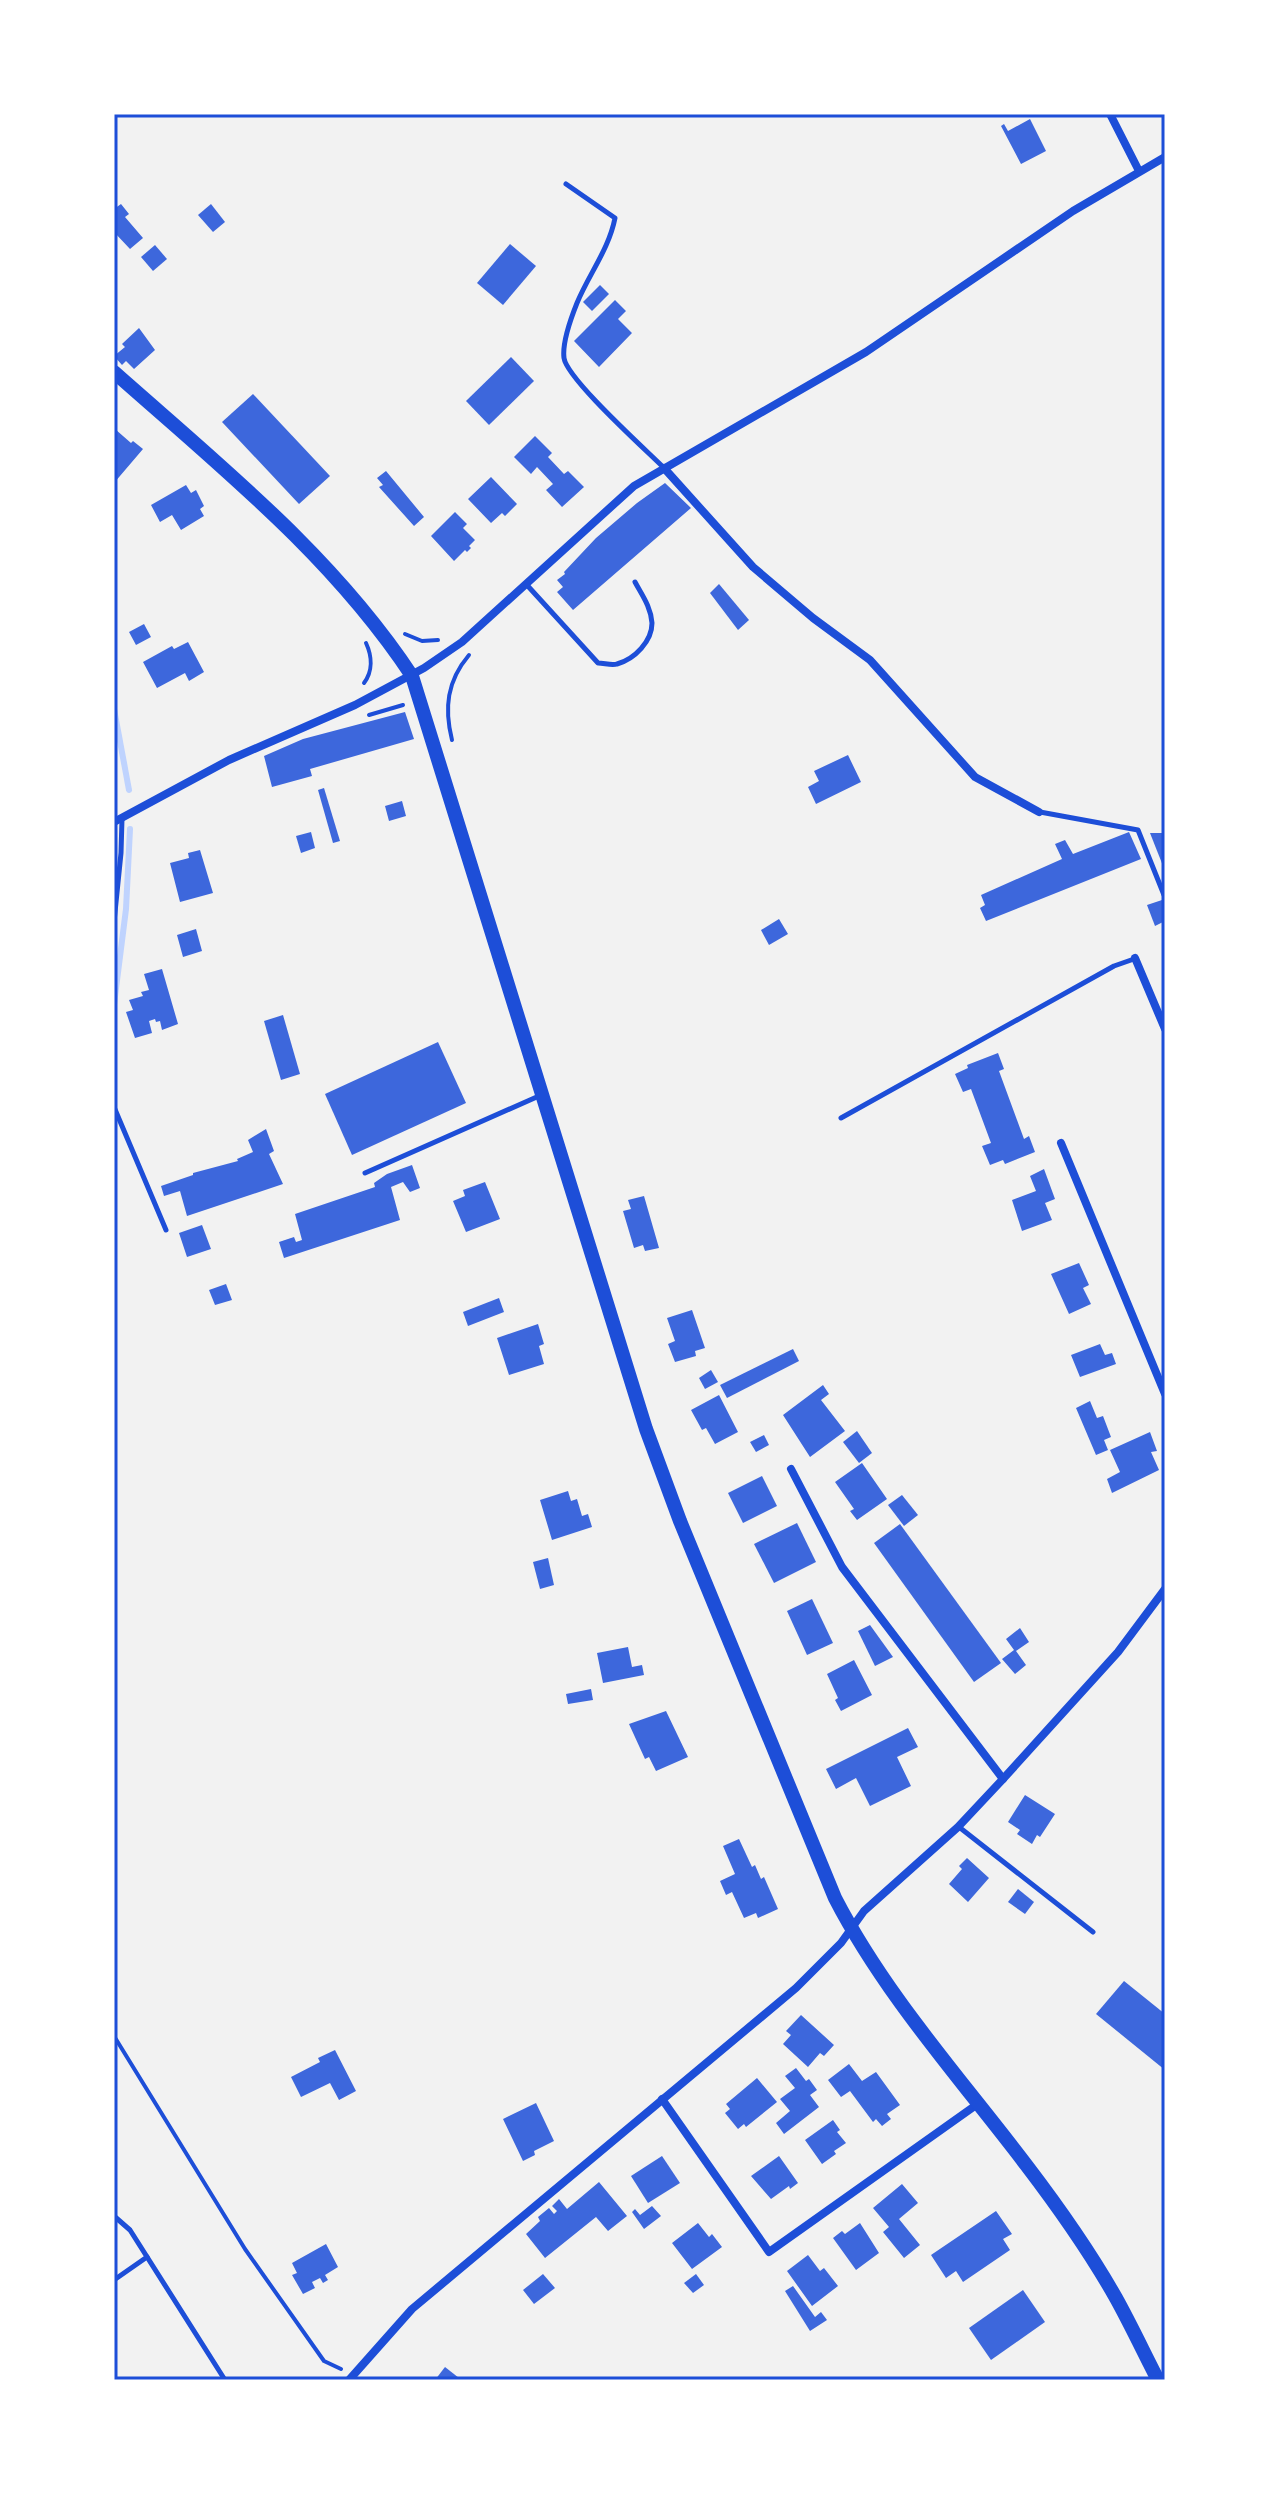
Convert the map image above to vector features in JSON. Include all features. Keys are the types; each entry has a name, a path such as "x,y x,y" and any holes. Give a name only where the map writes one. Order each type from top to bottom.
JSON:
{"street":[{"path":"1110,114 1139,171"},
{"path":"118,820 229,760 355,705 412,676 462,642 634,486 866,352 1073,211 1165,157"},
{"path":"114,372 290,528 348,590 389,641 412,676 646,1429 680,1521 803,1822 851,1928 914,2020 1029,2168 1080,2241 1117,2298 1158,2380"},
{"path":"664,468 753,567 813,618 870,660 975,777 1039,812"},
{"path":"1135,958 1165,1029"},
{"path":"1061,1143 1165,1394"},
{"path":"791,1469 842,1567 1003,1779"},
{"path":"352,2377 412,2309 796,1988 841,1943 864,1911 958,1827 1003,1779 1118,1652 1165,1589"},
{"path":"662,2099 769,2252 979,2103"}],"lane":[{"path":"566,184 615,218 611,235 577,304 566,338 564,359 574,378 664,468"},
{"path":"526,584 598,663 616,665 647,642 652,624 648,606 635,582"},
{"path":"1039,812 1138,830 1164,895"},
{"path":"114,922 121,853 118,820"},
{"path":"841,1118 1114,966 1135,958"},
{"path":"365,1173 542,1095"},
{"path":"114,1107 166,1230"},
{"path":"958,1827 1093,1932"},
{"path":"114,2216 130,2230 225,2380"},
{"path":"114,2280 147,2257"}],"path":[{"path":"399,629 408,637 422,641 435,641 449,635"},
{"path":"360,687 367,680 371,661 362,637"},
{"path":"455,750 448,723 450,688 462,664 477,646"},
{"path":"360,718 410,705"},
{"path":"114,2036 245,2249 324,2361 352,2377"}],"building":[{"path":"1030,119 1046,151 1021,164 1001,126 1004,124 1008,131"},
{"path":"121,204 129,214 125,217 143,238 130,249 114,232 114,209"},
{"path":"211,204 225,222 213,232 198,215"},
{"path":"510,244 536,266 503,305 477,283"},
{"path":"155,245 167,259 153,271 141,257"},
{"path":"600,285 609,294 592,311 583,302"},
{"path":"615,300 626,311 618,319 632,333 599,367 574,341"},
{"path":"139,328 155,350 134,369 126,361 122,365 114,356"},
{"path":"511,357 534,381 489,425 466,401"},
{"path":"253,394 330,476 299,504 222,422"},
{"path":"115,429 143,449 114,483"},
{"path":"535,436 552,453 548,457 564,474 568,471 584,487 562,507 546,490 553,484 537,467 531,474 514,457"},
{"path":"386,471 424,517 414,526 379,487 383,485 377,478"},
{"path":"491,477 517,504 505,516 502,513 491,523 468,499"},
{"path":"665,483 691,508 573,610 557,592 563,587 557,580 596,538"},
{"path":"186,485 191,493 196,490 204,506 200,509 204,516 181,530 172,515 160,522 151,505"},
{"path":"455,512 467,524 463,528 475,540 467,552 465,550 454,561 431,536"},
{"path":"719,584 749,620 738,630 710,593"},
{"path":"144,624 151,637 136,645 129,632"},
{"path":"188,642 204,672 189,681 185,673 157,688 143,662 172,646 174,649"},
{"path":"405,712 414,739 310,769 312,776 272,787 264,756 303,739"},
{"path":"848,755 861,782 816,804 808,787 819,781 814,771"},
{"path":"324,788 340,841 333,843 318,790"},
{"path":"402,801 406,816 389,821 385,806"},
{"path":"311,832 315,848 301,853 296,836"},
{"path":"1129,832 1141,859 986,921 980,908 985,905 981,895 1062,859 1055,844 1065,840 1073,854"},
{"path":"1150,833 1165,833 1165,871"},
{"path":"200,850 213,893 180,902 170,863 189,858 188,853"},
{"path":"1165,899 1165,921 1155,926 1147,905"},
{"path":"779,919 788,934 769,945 761,930"},
{"path":"196,929 202,951 183,957 177,935"},
{"path":"162,969 178,1024 162,1030 160,1021 156,1022 155,1019 149,1021 152,1033 135,1038 126,1012 133,1010 129,1000 143,996 141,992 149,990 144,974"},
{"path":"283,1015 300,1074 281,1080 264,1021"},
{"path":"438,1042 466,1103 352,1155 325,1094"},
{"path":"998,1053 1004,1069 999,1071 1024,1139 1029,1136 1035,1152 1005,1164 1003,1160 990,1165 982,1146 991,1143 971,1089 963,1092 955,1074 968,1068 967,1065"},
{"path":"266,1129 274,1151 269,1154 283,1184 187,1216 180,1191 164,1196 161,1186 193,1173 238,1161 253,1152 248,1140"},
{"path":"412,1165 420,1188 410,1192 403,1182 391,1187 400,1220 284,1258 279,1242 294,1237 296,1242 302,1240 295,1214 375,1187 374,1183 387,1174"},
{"path":"1044,1169 1055,1199 1045,1203 1052,1220 1022,1231 1012,1200 1036,1191 1030,1176"},
{"path":"485,1182 500,1219 466,1232 453,1201 465,1196 463,1190"},
{"path":"644,1196 659,1248 645,1251 643,1245 634,1248 623,1211 631,1209 628,1200"},
{"path":"202,1225 211,1249 187,1257 179,1233"},
{"path":"1079,1263 1089,1285 1083,1288 1091,1304 1069,1314 1051,1274"},
{"path":"226,1284 232,1300 215,1305 209,1290"},
{"path":"499,1298 504,1312 468,1326 463,1312"},
{"path":"692,1310 705,1348 695,1351 696,1356 675,1362 668,1344 675,1341 667,1318"},
{"path":"538,1324 544,1344 539,1346 544,1364 509,1375 497,1338"},
{"path":"1100,1344 1105,1355 1112,1353 1116,1364 1080,1377 1071,1355"},
{"path":"793,1349 799,1361 727,1398 720,1385"},
{"path":"711,1370 718,1382 705,1389 699,1378"},
{"path":"823,1385 829,1394 821,1400 845,1431 810,1457 783,1415"},
{"path":"719,1395 738,1432 715,1444 706,1428 702,1430 691,1410"},
{"path":"1090,1401 1097,1418 1103,1416 1111,1437 1104,1440 1108,1450 1096,1455 1076,1408"},
{"path":"857,1431 872,1453 859,1463 843,1442"},
{"path":"1150,1432 1157,1451 1151,1452 1159,1470 1112,1493 1107,1479 1120,1472 1110,1450"},
{"path":"764,1435 769,1445 756,1452 750,1442"},
{"path":"862,1463 887,1499 857,1520 850,1511 854,1509 835,1482"},
{"path":"762,1476 777,1506 743,1523 728,1493"},
{"path":"568,1491 571,1501 577,1499 582,1516 588,1514 592,1527 552,1540 540,1500"},
{"path":"902,1495 918,1515 904,1526 888,1505"},
{"path":"797,1523 816,1562 774,1583 754,1544"},
{"path":"900,1524 1001,1663 974,1682 874,1543"},
{"path":"548,1558 554,1585 540,1589 533,1562"},
{"path":"812,1599 833,1643 807,1655 787,1611"},
{"path":"870,1625 893,1657 875,1666 858,1631"},
{"path":"1020,1628 1029,1642 1016,1651 1026,1665 1015,1674 1002,1659 1014,1650 1006,1639"},
{"path":"628,1647 632,1667 642,1665 644,1675 603,1683 597,1653"},
{"path":"854,1660 872,1695 841,1711 827,1674"},
{"path":"591,1689 593,1700 568,1704 566,1694"},
{"path":"666,1711 688,1757 656,1771 649,1757 645,1759 629,1724"},
{"path":"908,1728 918,1747 897,1757 911,1786 870,1806 856,1778 836,1789 826,1769"},
{"path":"1025,1795 1055,1814 1032,1844 1017,1834 1020,1830 1008,1822"},
{"path":"739,1839 752,1867 755,1865 761,1879 764,1877 778,1909 758,1918 756,1913 744,1918 732,1892 726,1895 720,1881 735,1874 723,1846"},
{"path":"967,1858 989,1878 968,1902 949,1884"},
{"path":"1018,1889 1034,1902 1025,1914 1008,1902"},
{"path":"1124,1981 1165,2014 1165,2070 1096,2014"},
{"path":"801,2015 834,2045 824,2056 820,2053 808,2067 783,2044 791,2035 786,2031"},
{"path":"335,2050 356,2091 339,2100 330,2083 301,2097 291,2077"},
{"path":"849,2064 862,2081 876,2072 900,2105 887,2114 891,2119 882,2126 876,2119 873,2122 850,2091 841,2097 828,2080"},
{"path":"796,2068 817,2090 810,2095 819,2107 784,2134 776,2123 790,2111 780,2099 795,2088 785,2076"},
{"path":"757,2078 777,2102 746,2127 744,2124 738,2129 725,2113 730,2109 726,2104"},
{"path":"536,2103 554,2141 534,2151 535,2155 523,2161 503,2119"},
{"path":"833,2120 840,2130 837,2132 846,2143 822,2164 805,2140"},
{"path":"662,2156 680,2183 648,2203 631,2176"},
{"path":"779,2156 798,2183 771,2199 751,2176"},
{"path":"599,2182 627,2216 608,2231 596,2217 545,2258 526,2234 540,2221 538,2217 549,2208 554,2214 557,2211 552,2206 559,2199 567,2209"},
{"path":"902,2184 918,2203 899,2219 920,2245 904,2258 883,2232 889,2227 873,2208"},
{"path":"652,2206 661,2216 644,2229 632,2212 635,2209 640,2215"},
{"path":"996,2211 1012,2234 1003,2239 1010,2250 963,2282 956,2271 946,2278 931,2255"},
{"path":"698,2223 722,2247 692,2269 672,2243"},
{"path":"860,2223 879,2253 856,2270 833,2238"},
{"path":"326,2244 338,2267 325,2275 328,2280 323,2283 320,2278 312,2282 315,2288 303,2294 292,2275 297,2273 292,2263"},
{"path":"808,2255 820,2271 824,2268 838,2286 812,2306 787,2271"},
{"path":"543,2274 555,2288 534,2304 523,2290"},
{"path":"696,2274 704,2285 693,2293 684,2283"},
{"path":"793,2286 815,2317 821,2312 827,2320 810,2331 785,2291"},
{"path":"1023,2290 1045,2322 991,2360 969,2328"},
{"path":"445,2367 459,2378 435,2380"}],"waterway":[{"path":"114,709 129,790"},
{"path":"114,1004 126,909 130,829"}]}
